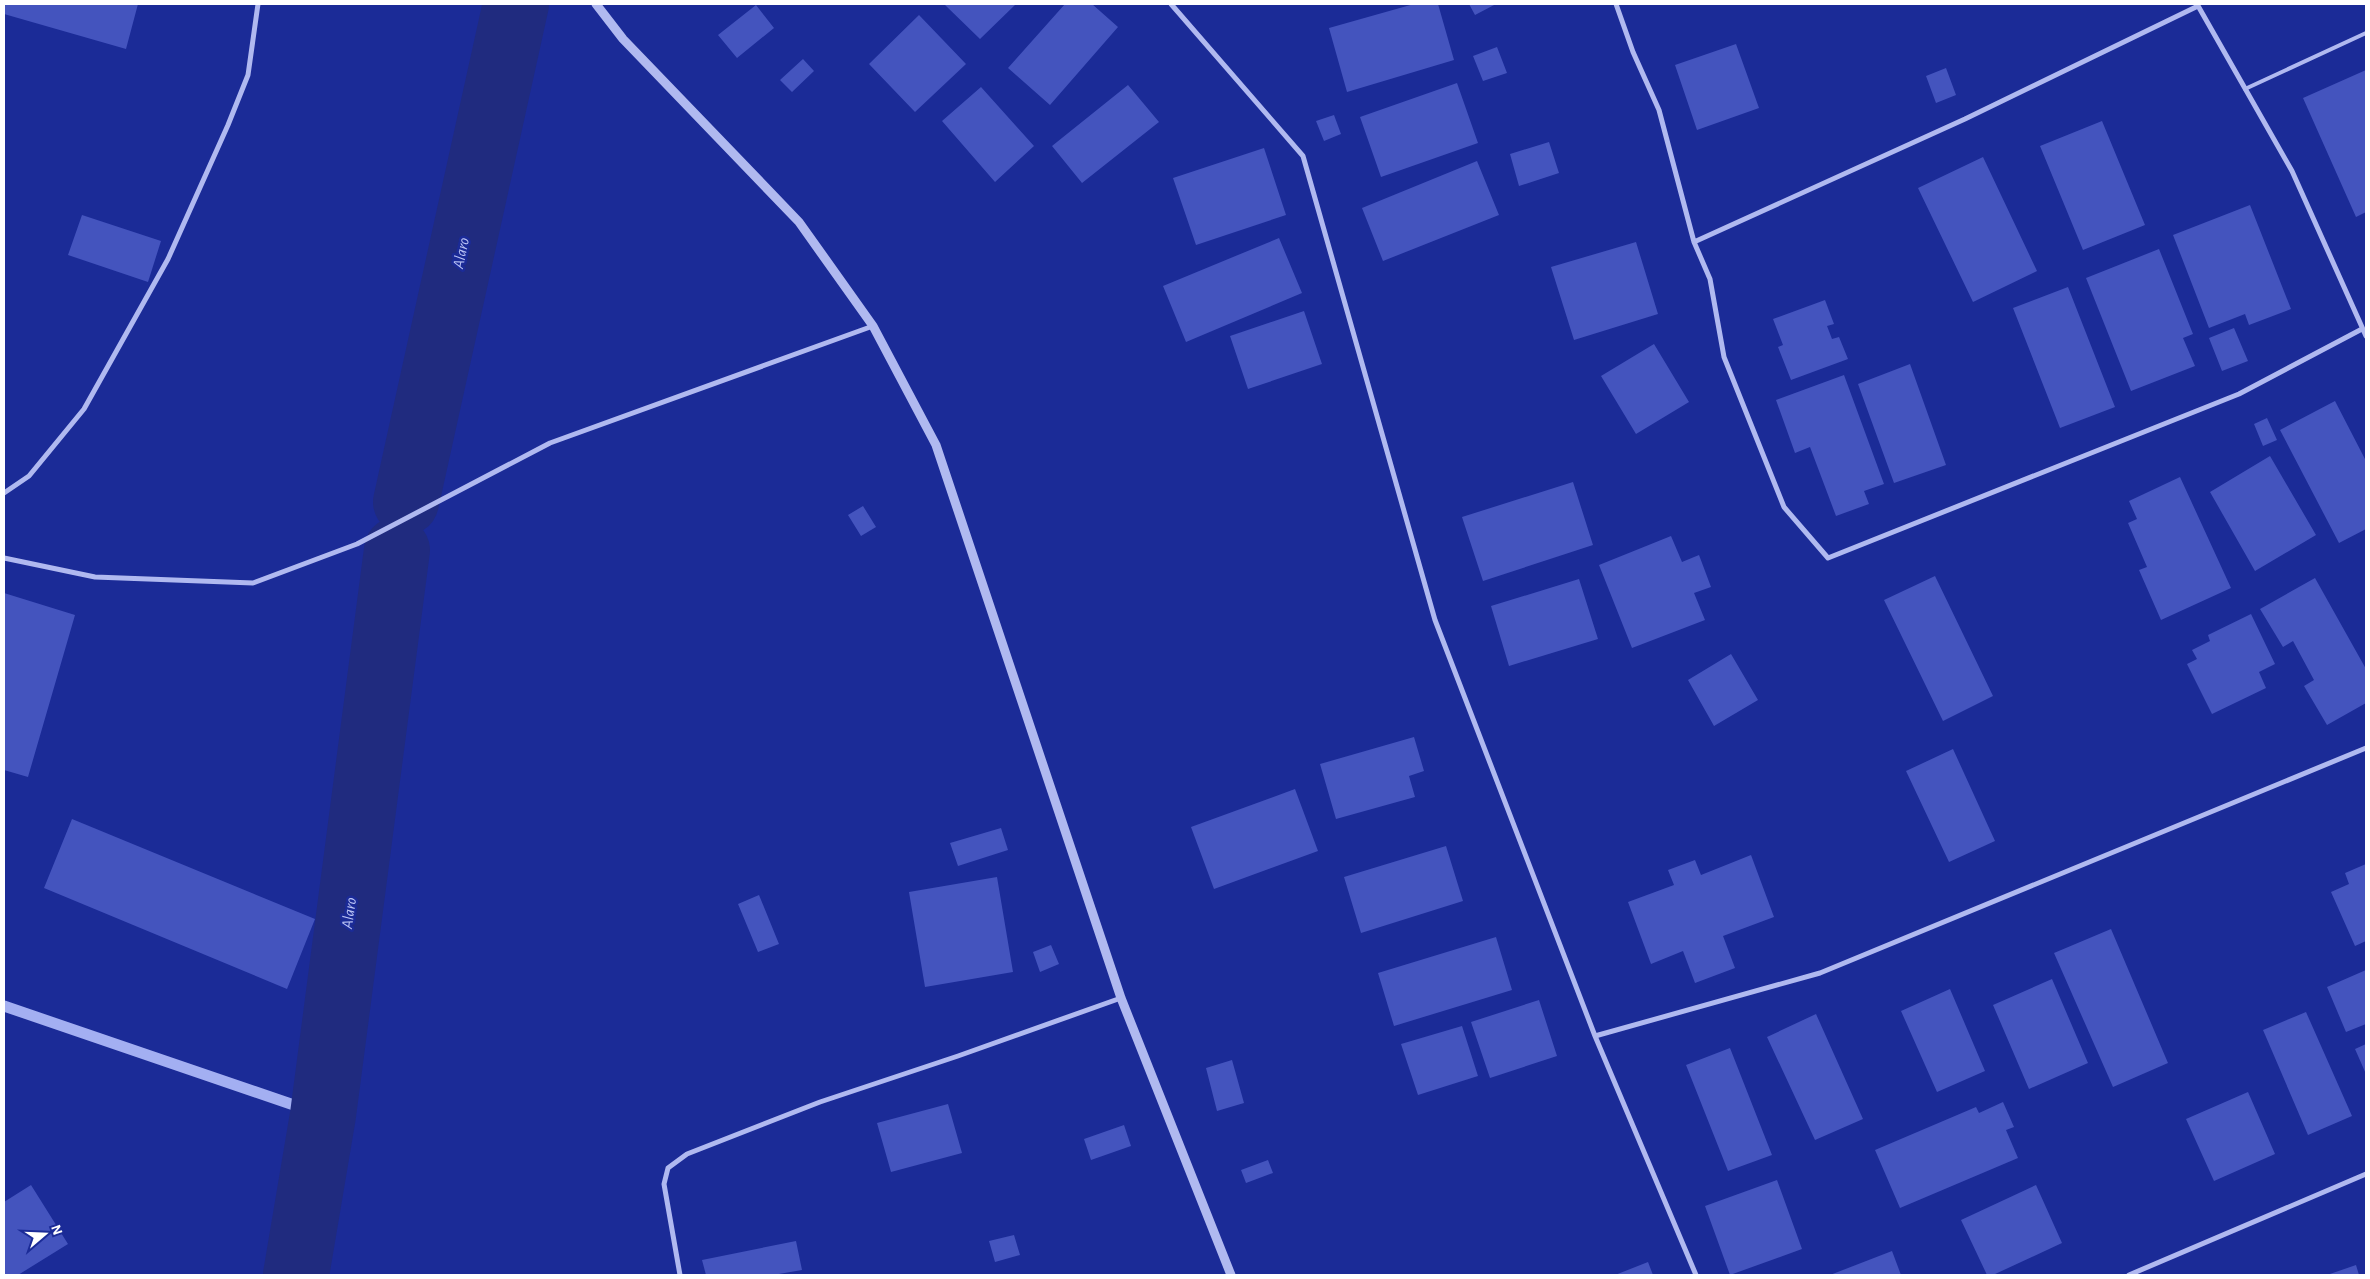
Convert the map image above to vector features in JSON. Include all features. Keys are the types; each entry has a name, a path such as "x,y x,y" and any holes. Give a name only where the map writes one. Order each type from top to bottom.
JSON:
{"street":[{"path":"4,493 29,476 84,409 168,259 228,125 248,75 258,4"},
{"path":"596,4 623,39 800,222 873,326 936,445 1121,998 1231,1275"},
{"path":"1171,4 1303,156 1435,620 1596,1036 1696,1275"},
{"path":"1616,4 1633,52 1659,110 1694,242 1710,279 1724,356 1784,507 1828,558 2239,394 2362,329"},
{"path":"1694,242 1966,119 2198,5 2292,171 2366,336"},
{"path":"4,558 95,577 253,583 357,544 550,442 873,326"},
{"path":"1596,1036 1820,973 2366,748"},
{"path":"680,1275 664,1184 668,1168 686,1154 820,1102 958,1056 1121,998"},
{"path":"2129,1275 2366,1174"}],"lane":[{"path":"2245,89 2366,33"}],"building":[{"path":"4,4 138,4 126,49 4,14"},
{"path":"944,4 1016,4 980,39"},
{"path":"1065,4 1092,4 1118,27 1050,105 1008,68"},
{"path":"1414,4 1438,4 1454,60 1347,92 1329,28"},
{"path":"1469,4 1496,4 1475,15"},
{"path":"756,5 774,28 737,58 718,35"},
{"path":"919,15 966,64 915,112 869,64"},
{"path":"1736,44 1759,108 1697,130 1675,65"},
{"path":"1497,47 1507,73 1483,81 1473,56"},
{"path":"803,59 814,71 792,92 780,80"},
{"path":"1946,68 1956,95 1936,103 1926,76"},
{"path":"2366,70 2366,212 2356,217 2303,98"},
{"path":"1457,83 1478,143 1381,177 1360,117"},
{"path":"1128,85 1159,122 1082,183 1052,146"},
{"path":"981,87 1034,146 995,182 942,121"},
{"path":"1334,115 1341,134 1324,141 1316,121"},
{"path":"2102,121 2145,225 2083,250 2040,146"},
{"path":"1549,142 1559,173 1519,186 1510,154"},
{"path":"1264,148 1286,215 1196,245 1173,178"},
{"path":"1983,157 2037,271 1973,302 1918,188"},
{"path":"1477,161 1499,215 1383,261 1362,208"},
{"path":"2250,205 2291,309 2249,325 2245,314 2209,328 2173,235"},
{"path":"82,215 161,241 148,282 68,255"},
{"path":"1279,238 1302,293 1186,342 1163,286"},
{"path":"1636,242 1658,314 1574,340 1551,267"},
{"path":"2159,249 2193,334 2183,338 2195,366 2131,391 2086,278"},
{"path":"2068,287 2115,407 2060,428 2013,308"},
{"path":"1825,300 1834,324 1827,326 1832,339 1839,337 1848,359 1791,380 1778,347 1783,345 1773,319"},
{"path":"1304,311 1322,364 1248,389 1230,336"},
{"path":"2234,328 2248,361 2222,371 2209,338"},
{"path":"1654,344 1689,402 1636,434 1601,376"},
{"path":"1910,364 1946,465 1894,483 1858,384"},
{"path":"1844,375 1884,484 1864,491 1869,504 1836,516 1810,447 1795,453 1776,400"},
{"path":"2335,401 2366,461 2366,529 2339,543 2280,430"},
{"path":"2267,418 2277,440 2263,446 2254,424"},
{"path":"2270,456 2316,535 2255,571 2210,492"},
{"path":"2180,477 2231,588 2161,620 2139,570 2147,567 2128,523 2137,519 2129,501"},
{"path":"1573,482 1593,545 1483,581 1462,517"},
{"path":"863,506 876,527 861,536 848,515"},
{"path":"1671,536 1682,562 1699,555 1711,587 1694,593 1705,620 1632,648 1599,565"},
{"path":"1935,576 1993,696 1943,721 1884,600"},
{"path":"2315,578 2366,669 2366,703 2327,725 2304,686 2314,680 2293,641 2283,647 2260,609"},
{"path":"1579,579 1598,639 1509,666 1491,606"},
{"path":"4,593 75,615 28,777 4,770"},
{"path":"2251,614 2275,664 2259,672 2266,688 2212,714 2187,664 2197,659 2192,650 2210,641 2208,635"},
{"path":"1731,654 1758,700 1714,726 1688,680"},
{"path":"1414,737 1424,771 1409,776 1415,797 1336,819 1320,764"},
{"path":"1953,749 1995,841 1949,862 1906,771"},
{"path":"1295,789 1318,851 1214,889 1191,827"},
{"path":"72,819 315,919 287,989 44,888"},
{"path":"1001,828 1008,850 958,866 950,843"},
{"path":"1446,846 1463,901 1361,933 1344,877"},
{"path":"1751,855 1774,917 1723,936 1735,968 1695,983 1683,951 1651,964 1628,902 1674,885 1668,870 1695,860 1701,875"},
{"path":"2366,864 2366,941 2355,946 2331,892 2349,884 2345,873"},
{"path":"997,877 1013,972 925,987 909,892"},
{"path":"759,895 779,944 758,952 738,904"},
{"path":"2111,929 2168,1063 2113,1087 2054,953"},
{"path":"1496,937 1512,990 1394,1026 1378,973"},
{"path":"1051,945 1059,964 1040,972 1033,952"},
{"path":"2366,970 2366,1024 2346,1032 2327,987"},
{"path":"2052,979 2088,1063 2029,1089 1993,1005"},
{"path":"1950,989 1985,1071 1937,1092 1901,1011"},
{"path":"1539,1000 1557,1056 1490,1078 1471,1022"},
{"path":"2306,1012 2352,1116 2308,1135 2263,1030"},
{"path":"1816,1014 1863,1119 1815,1140 1767,1037"},
{"path":"1462,1026 1478,1076 1418,1095 1401,1044"},
{"path":"2366,1044 2366,1074 2355,1049"},
{"path":"1730,1048 1772,1155 1728,1171 1686,1065"},
{"path":"1232,1060 1244,1103 1217,1111 1206,1068"},
{"path":"2248,1092 2275,1154 2214,1181 2186,1119"},
{"path":"2003,1102 2014,1127 2006,1130 2018,1158 1900,1208 1875,1150 1976,1107 1979,1113"},
{"path":"948,1104 962,1153 891,1172 877,1123"},
{"path":"1124,1125 1131,1146 1091,1160 1084,1139"},
{"path":"1268,1160 1273,1173 1246,1183 1241,1170"},
{"path":"1777,1180 1802,1249 1730,1275 1705,1206"},
{"path":"31,1185 68,1244 18,1275 4,1275 4,1202"},
{"path":"2036,1185 2062,1243 1993,1275 1987,1275 1961,1220"},
{"path":"1014,1235 1020,1255 995,1262 989,1241"},
{"path":"796,1241 802,1270 773,1275 706,1275 702,1260"},
{"path":"1892,1251 1901,1275 1830,1275"},
{"path":"1648,1262 1653,1275 1615,1275"},
{"path":"2356,1265 2359,1275 2327,1275"}],"waterway":[{"name":"Alaro","path":"406,502 516,4"},
{"name":"Alaro","path":"296,1275 323,1115 397,550"},
{"path":"4,1006 323,1115"}]}
